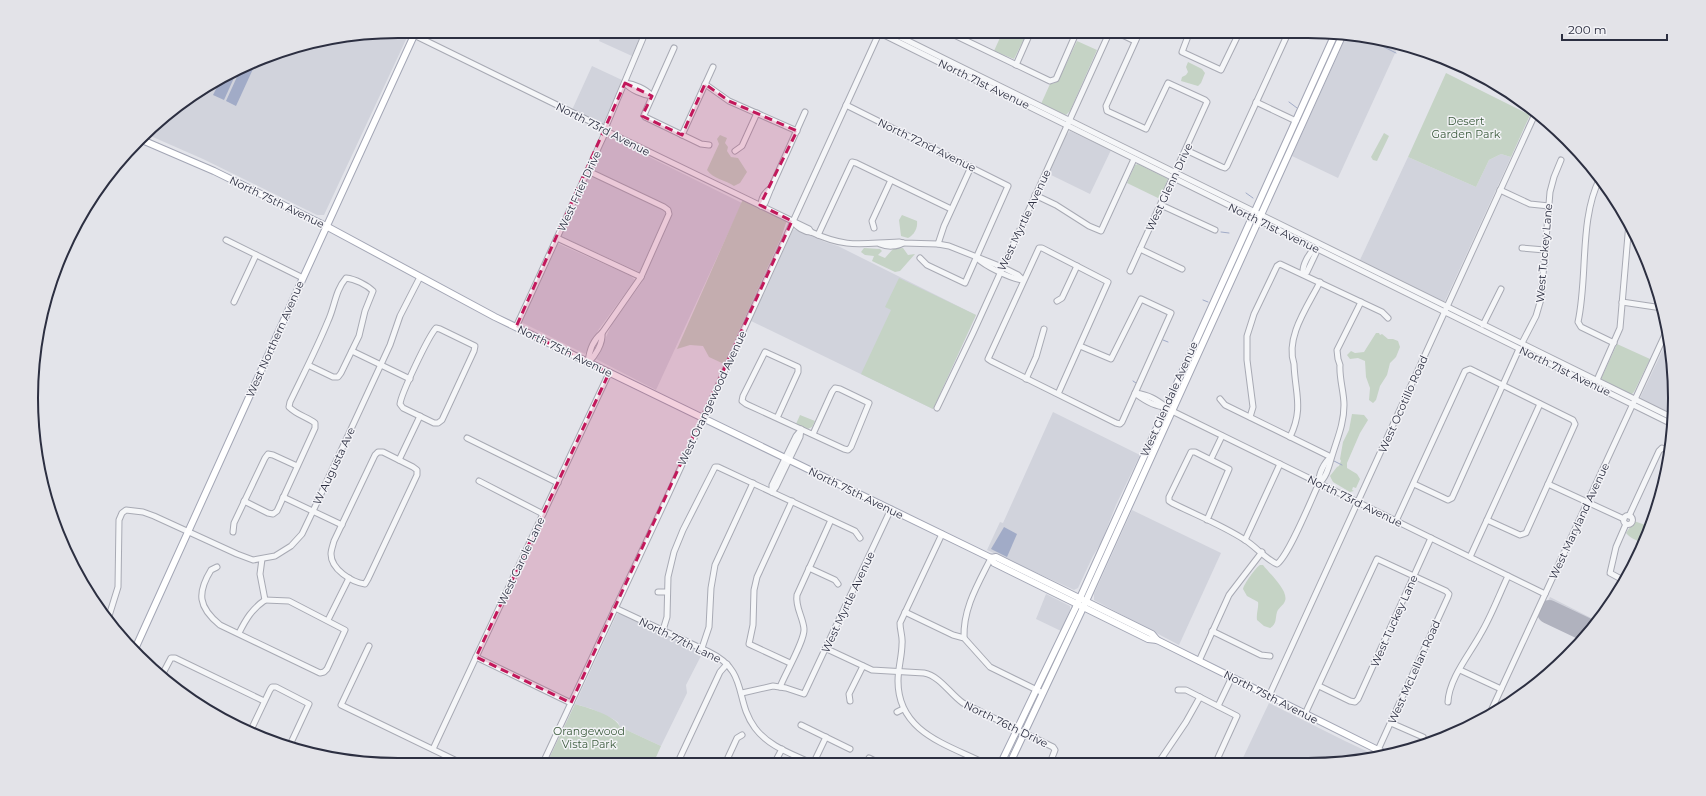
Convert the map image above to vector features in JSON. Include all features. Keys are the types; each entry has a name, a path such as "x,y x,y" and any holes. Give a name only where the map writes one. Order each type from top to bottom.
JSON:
{"main road":[{"name":"West Northern Avenue","path":"137,646 413,38"},
{"name":"West Glendale Avenue","path":"1004,758 1078,601 1333,39"},
{"name":"West Glendale Avenue","path":"1012,758 1085,604 1341,40"},
{"path":"1321,66 1328,69"},
{"name":"North 75th Avenue","path":"145,141 214,171 326,226 516,327 588,363 991,558 996,557 1148,639 1157,640 1378,750"}],"street":[{"name":"North 73rd Avenue","path":"425,38 604,128 606,132 810,229 811,232 831,241 847,244 880,244 899,242 938,244 956,248 1023,280"},
{"name":"West Frier Drive","path":"516,327 606,132 607,124 643,38"},
{"name":"West Orangewood Avenue","path":"545,758 876,38"},
{"name":"North 71st Avenue","path":"892,38 967,73 1446,309 1519,349 1667,416"},
{"name":"North 71st Avenue","path":"901,38 967,73"},
{"path":"966,38 1016,65 1047,80 1053,81 1056,79 1074,38"},
{"path":"1016,65 1028,38"},
{"name":"West Myrtle Avenue","path":"937,408 1107,38"},
{"path":"1129,38 1135,41 1136,38"},
{"path":"1187,38 1182,52 1221,70 1237,38"},
{"path":"1186,150 1225,168 1227,166 1285,38"},
{"name":"West Glenn Drive","path":"1130,271 1207,102 1168,83 1146,129 1105,109 1135,41"},
{"path":"674,48 644,115 645,117 682,135 708,145"},
{"path":"682,135 713,67"},
{"path":"625,83 629,87 646,95 652,96"},
{"path":"705,84 725,98 796,131"},
{"path":"1256,102 1296,121"},
{"name":"North 72nd Avenue","path":"846,105 1008,186 977,258"},
{"path":"761,206 765,203 805,112"},
{"path":"735,151 742,146 757,113"},
{"name":"West Ocotillo Road","path":"1269,696 1533,117"},
{"name":"North 71st Avenue","path":"1068,123 1134,159 1174,176"},
{"path":"1035,195 1056,205 1089,226 1101,230 1134,159"},
{"name":"West Tuckey Lane","path":"1522,343 1539,307 1551,184 1562,160"},
{"path":"818,235 852,162 856,162 951,209"},
{"path":"938,244 951,209 971,167"},
{"path":"588,171 668,210 669,214 641,277 602,333 602,340 594,357 588,363"},
{"path":"874,228 872,221 891,180"},
{"path":"1597,184 1593,192 1589,216 1579,325 1614,343"},
{"path":"1500,190 1530,204 1549,206"},
{"path":"1161,205 1215,230"},
{"path":"1597,380 1620,328 1628,233"},
{"path":"557,238 641,277"},
{"path":"226,240 303,278"},
{"path":"1303,274 1307,272 1316,253 1316,246"},
{"path":"1058,394 1108,282 1042,248 1039,248 988,359 1026,379 1120,424 1171,313 1140,299 1111,359 1080,346"},
{"path":"1522,248 1545,250"},
{"path":"1140,250 1182,269"},
{"path":"234,302 256,255"},
{"path":"920,258 926,265 965,283 977,258"},
{"path":"1250,417 1253,407 1247,360 1247,336 1257,306 1277,266 1280,264 1303,274 1382,312 1388,318"},
{"path":"1057,301 1062,298 1077,266"},
{"name":"W Augusta Ave","path":"262,559 275,556 291,546 302,534 390,345 400,316 420,276"},
{"path":"244,501 268,513 273,514 277,510 315,428 315,423 293,411 289,407 290,402 329,319 334,298 346,278 350,278 370,287 374,291 365,311 359,336 342,373 338,377 333,376 308,365"},
{"path":"1290,437 1296,423 1299,409 1292,358 1293,343 1298,326 1320,282"},
{"path":"1484,325 1501,290"},
{"path":"1207,520 1229,469 1211,459 1191,452 1169,497 1169,500 1172,503 1245,540 1273,562 1277,564 1280,562 1331,462 1331,457 1340,435 1344,407 1337,350 1361,302"},
{"path":"1622,302 1656,307"},
{"name":"North 71st Avenue","path":"1446,309 1484,325 1597,380 1667,421"},
{"path":"436,328 474,346 474,352 442,420 438,423 434,423 403,408 400,404 400,400 410,379 436,328"},
{"path":"1026,379 1036,357 1040,337 1044,329"},
{"name":"West Maryland Avenue","path":"1493,707 1544,594 1589,503 1663,339"},
{"path":"1414,484 1450,500 1452,498 1519,349"},
{"path":"352,351 410,379"},
{"path":"778,418 798,372 798,368 765,352 742,401 746,404 778,418 801,429 812,434 848,450 851,447 869,403 835,388 812,434"},
{"path":"1396,521 1467,369 1470,369 1575,422 1526,533 1523,535 1487,520"},
{"name":"West Carole Lane","path":"433,750 609,373"},
{"name":"North 73rd Avenue","path":"1135,393 1148,396 1162,402 1172,412 1544,594"},
{"path":"1220,399 1225,405 1331,457"},
{"path":"1470,557 1540,404"},
{"path":"399,460 420,416"},
{"path":"772,492 776,488 801,429"},
{"path":"1211,459 1222,436"},
{"path":"467,438 558,483"},
{"path":"1624,519 1625,517 1629,516 1662,448 1664,449"},
{"path":"378,452 383,452 399,460 417,470 413,482 365,584 349,578 339,570 331,555 334,541 375,455 378,452"},
{"path":"233,532 234,523 268,454 297,466"},
{"path":"1245,540 1280,464"},
{"path":"663,630 667,617 667,592 670,567 674,552 714,467 718,467 855,531 860,538"},
{"path":"479,481 543,514"},
{"path":"702,648 709,627 710,588 716,565 753,484"},
{"path":"1548,484 1624,519 1624,523 1626,524"},
{"path":"283,497 342,525"},
{"path":"790,663 750,644 753,625 754,590 757,576 792,501"},
{"name":"West Myrtle Avenue","path":"780,687 804,694 827,649 891,509"},
{"path":"110,614 118,587 119,520 122,513 126,510 143,512 253,560 262,559 260,574 265,600"},
{"path":"1620,578 1610,573 1616,546 1626,524 1632,520 1629,516"},
{"path":"742,693 761,688 780,687 803,635 803,625 796,600 798,592 831,520"},
{"path":"942,534 900,623 902,646 898,672 898,690 903,709 913,723 924,733 974,758"},
{"name":"West Tuckey Lane","path":"1318,686 1355,702 1358,699 1431,538"},
{"path":"1199,661 1231,592 1262,552"},
{"path":"964,638 965,616 968,606 991,558"},
{"path":"1306,714 1377,559 1414,575"},
{"path":"217,567 211,570 205,580 201,595 203,608 210,617 220,625 320,673 327,669 345,630 289,601 265,600 255,606 239,634"},
{"path":"809,568 835,580 838,584"},
{"name":"West McLellan Road","path":"1378,750 1449,594 1414,575"},
{"path":"1448,702 1448,694 1469,652 1481,634 1508,576"},
{"path":"328,620 349,578"},
{"path":"658,592 667,592"},
{"name":"North 77th Lane","path":"615,608 702,648 717,656 727,664 736,676 747,713 754,728 769,742 801,758"},
{"path":"905,612 953,635 964,638 990,667 1043,693"},
{"path":"1212,631 1261,655 1270,656"},
{"path":"368,646 341,705 450,758"},
{"name":"North 76th Drive","path":"827,649 872,670 924,673 932,675 954,697 963,703 1055,750 1052,758"},
{"path":"476,657 571,703"},
{"path":"164,671 171,658 264,701"},
{"path":"680,758 720,672 727,664"},
{"path":"850,701 849,694 863,666"},
{"path":"1460,670 1501,689"},
{"path":"1218,706 1232,677"},
{"path":"252,727 272,687 276,687 309,704 291,742"},
{"path":"1178,690 1186,690 1237,716 1218,758"},
{"path":"1162,758 1186,722 1200,697"},
{"path":"897,712 903,709"},
{"path":"1391,723 1423,737"},
{"path":"801,725 850,749"},
{"path":"728,758 737,738 742,735"},
{"path":"816,758 826,737"},
{"path":"777,758 782,749"}],"highlighted area":[{"path":"625,83 652,96 642,116 682,135 705,84 729,101 797,131 760,205 792,221 571,703 476,657 609,373 516,327"}],"shaded area":[{"path":"407,38 324,215 317,215 203,159 151,136 179,112 198,99 218,86 260,65 305,50 328,45 351,41"},
{"path":"600,38 641,38 632,56 599,41"},
{"path":"1345,40 1397,49 1338,178 1292,156"},
{"path":"592,66 622,80 604,123 601,125 572,110"},
{"path":"1070,131 1111,150 1090,194 1049,174 1066,135"},
{"path":"605,136 742,203 656,390 596,359 612,324 646,275 562,237 561,234"},
{"path":"1501,154 1511,157 1445,301 1443,302 1359,262 1408,157 1476,187 1489,160"},
{"path":"796,229 838,246 976,315 933,409 751,321 793,230"},
{"path":"557,243 631,276 635,280 599,329 585,354 521,322"},
{"path":"1664,347 1667,374 1667,413 1640,398"},
{"path":"1053,412 1140,455 1116,505 1101,543 1093,556 1078,588 1074,590 987,550 1000,522 1003,523"},
{"path":"1132,510 1221,553 1179,645 1094,600 1094,594"},
{"path":"1046,594 1070,606 1070,610 1061,631 1036,619"},
{"path":"1550,597 1593,619 1581,633 1542,613"},
{"path":"617,614 622,614 703,652 686,685 687,693 661,746 620,727 618,722 613,719 592,709 575,704"},
{"path":"1269,703 1369,752 1332,757 1243,758"}],"green space":[{"path":"1000,38 1024,38 1014,59 994,51"},
{"path":"1077,41 1097,50 1070,111 1066,115 1041,104 1050,84 1055,83 1059,79"},
{"path":"1188,62 1202,69 1205,73 1201,83 1198,86 1181,81 1182,77 1188,72 1186,67"},
{"name":"Desert Garden Park","path":"1446,73 1530,115 1511,157 1501,154 1489,160 1476,187 1408,157"},
{"path":"1384,133 1389,136 1377,161 1373,160 1371,157"},
{"path":"720,135 727,138 725,143 728,147 727,151 731,157 738,158 747,172 740,183 734,186 716,177 707,170 719,144 717,139"},
{"path":"1138,164 1168,179 1160,199 1127,183 1135,165"},
{"path":"743,199 787,220 781,238 724,364 709,357 703,346 690,345 677,349"},
{"path":"902,215 917,221 915,231 908,238 901,236 899,220"},
{"path":"864,248 880,249 882,251 878,255 885,258 893,249 903,248 908,255 915,254 900,271 895,272 872,261 874,256 865,255 861,252"},
{"path":"899,278 976,315 933,409 861,374 891,310 885,307"},
{"path":"1376,333 1379,333 1380,335 1382,334 1388,339 1398,341 1400,347 1396,357 1390,363 1387,375 1380,386 1376,400 1373,403 1369,400 1370,388 1366,377 1365,361 1358,358 1350,359 1347,355 1351,351 1355,353 1364,352"},
{"path":"1617,344 1650,359 1634,392 1631,395 1601,379"},
{"path":"1352,414 1364,415 1368,420 1360,433 1347,463 1347,468 1357,474 1360,479 1356,488 1353,487 1352,490 1354,491 1350,492 1333,482 1330,476 1339,466 1341,461 1340,459 1343,442 1349,430"},
{"path":"800,415 815,421 812,427 808,429 796,424"},
{"path":"1634,521 1645,525 1638,541 1626,533"},
{"path":"1260,565 1263,565 1278,582 1284,592 1285,597 1284,603 1277,612 1275,623 1270,628 1264,626 1257,620 1258,602 1247,596 1243,589 1250,576"},
{"name":"Orangewood Vista Park","path":"575,704 607,716 613,719 620,727 661,746 656,758 549,758"}],"water":[{"path":"253,69 236,106 226,101 237,76"},
{"path":"234,78 224,100 213,95 217,86"},
{"path":"1004,527 1017,534 1007,557 991,549"}],"waterway":[{"path":"1382,46 1396,53"},
{"path":"1289,102 1297,108"},
{"path":"1246,193 1253,198"},
{"path":"1221,232 1229,233"},
{"path":"1203,300 1208,302"},
{"path":"1163,340 1168,342"},
{"path":"1334,461 1342,465"}],"runway":[{"path":"1549,612 1584,629"}]}
